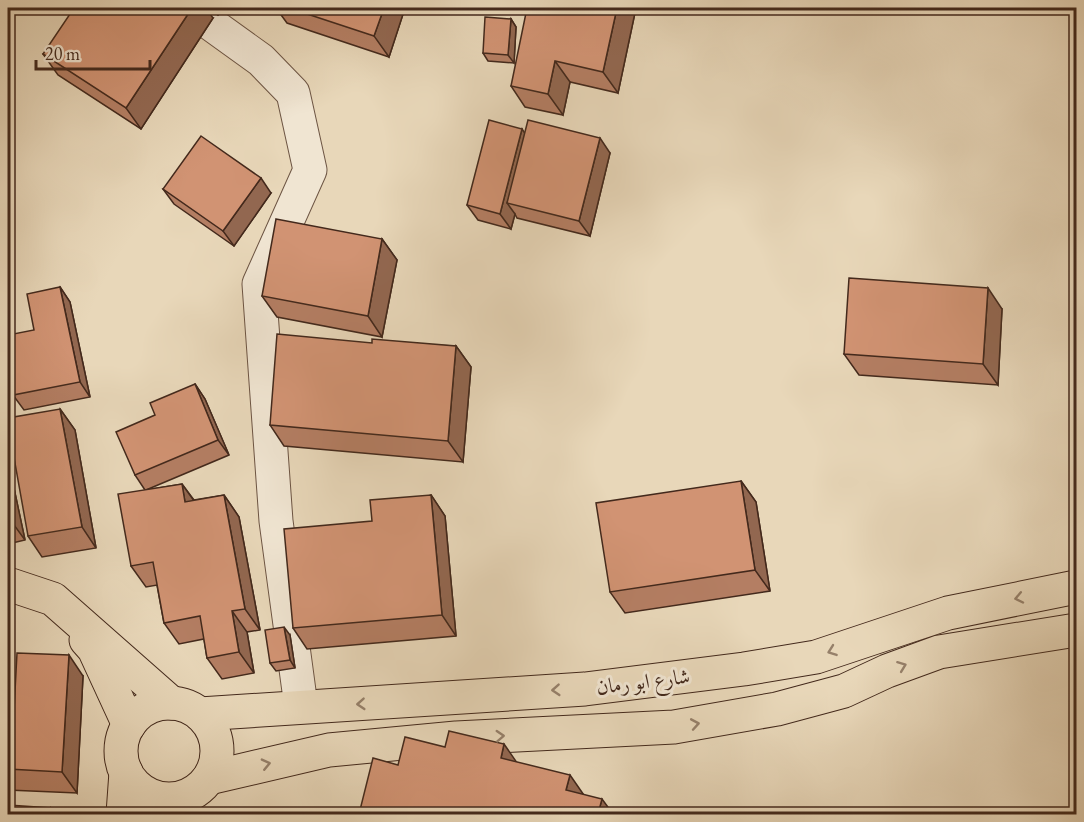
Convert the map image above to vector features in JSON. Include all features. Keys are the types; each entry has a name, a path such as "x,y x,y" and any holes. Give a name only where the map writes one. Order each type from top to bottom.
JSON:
{"main road":[{"path":"8,584 53,599 185,709 210,726 216,740 217,755 213,770 209,778 177,806 149,795 135,786 126,772 121,756 122,740 129,724 140,712 155,705 185,709"},
{"name":"شارع ابو رمان","path":"185,709 301,706 585,688 744,669 816,657 948,613 1077,587"},
{"path":"53,599 94,650 129,724"},
{"path":"209,778 329,750 456,738 674,727 777,709 844,691 887,671 939,652 1077,630"},
{"path":"123,814 126,772"}],"street":[{"path":"193,11 261,60 292,93 310,170 259,284 276,521 301,706"}],"building":[{"path":"74,8 192,8 126,108 43,54"},
{"path":"289,8 384,8 374,36"},
{"path":"527,8 617,8 603,72 555,61 548,94 511,86"},
{"path":"485,17 511,19 508,55 483,53"},
{"path":"489,120 522,129 500,214 467,205"},
{"path":"528,120 600,138 579,221 507,203"},
{"path":"201,136 261,178 223,231 163,189"},
{"path":"276,219 382,239 368,316 262,296"},
{"path":"849,278 988,288 983,364 844,354"},
{"path":"60,287 80,382 13,395 8,365 8,335 34,330 27,294"},
{"path":"277,334 372,343 372,339 456,346 448,441 270,425"},
{"path":"195,384 218,440 135,475 116,432 155,415 150,403"},
{"path":"60,409 82,527 28,536 8,418"},
{"path":"741,481 755,570 610,592 596,503"},
{"path":"182,484 185,502 224,495 245,609 232,611 239,652 207,658 200,616 164,623 153,562 131,566 118,494"},
{"path":"8,493 14,525 8,526"},
{"path":"431,495 442,615 293,628 284,529 372,521 370,500"},
{"path":"284,627 290,660 270,663 265,630"},
{"path":"17,653 69,655 62,772 8,769 8,709 14,710"},
{"path":"449,731 504,744 501,758 570,775 566,790 602,799 598,814 359,814 373,758 398,765 405,737 445,747"},
{"path":"8,805 51,808 50,814 8,814"}]}
